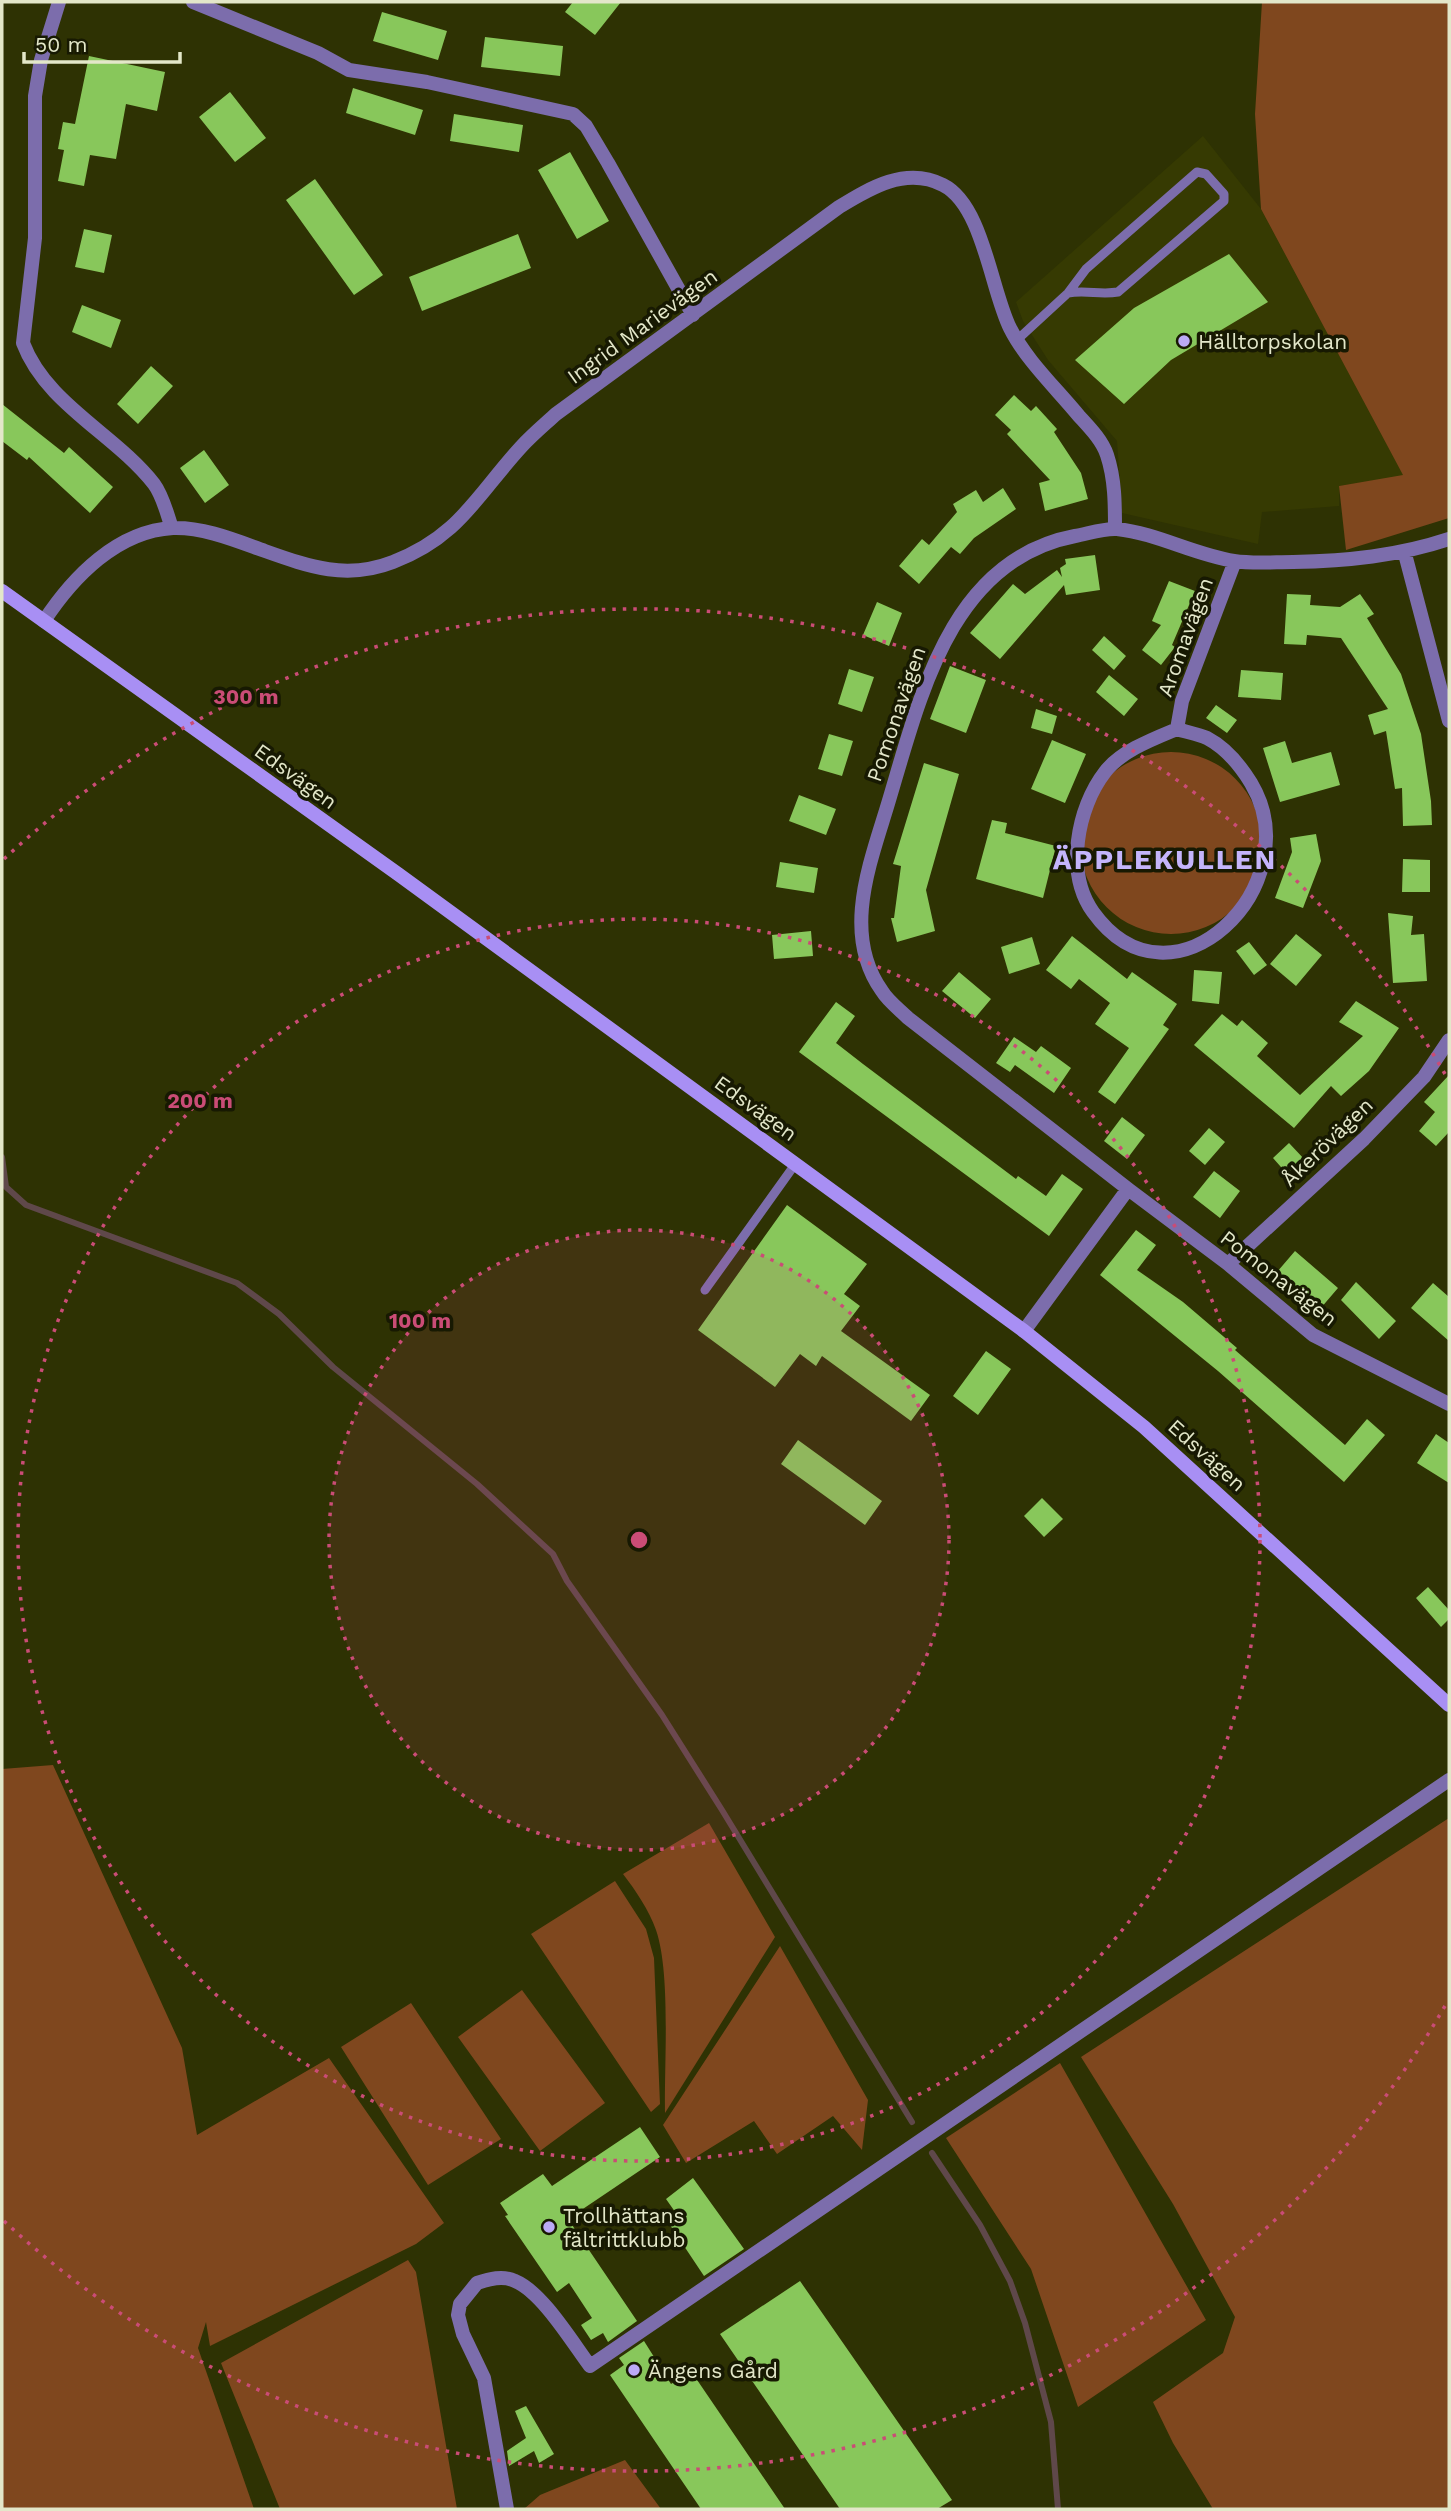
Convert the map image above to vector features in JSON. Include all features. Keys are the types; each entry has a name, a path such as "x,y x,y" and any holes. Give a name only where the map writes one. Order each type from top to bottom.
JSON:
{"street":[{"path":"59,2 41,60 35,96 35,238 23,343 29,359 44,380 155,485 172,528"},
{"path":"193,2 318,53 349,70 428,82 573,114 586,126 693,315"},
{"name":"Ingrid Marievägen","path":"44,621 74,582 99,558 130,538 172,528 193,529 233,539 317,570 349,573 393,562 449,533 521,447 556,414 848,201 876,184 918,177 945,185 964,205 980,240 1009,326 1017,340 1107,453 1114,487 1115,529"},
{"name":"Pomonavägen","path":"1449,539 1405,554 1334,561 1235,561 1115,529 1059,539 1013,559 978,592 951,627 931,668 868,869 860,929 881,991 908,1018 1228,1264 1313,1335 1449,1404"},
{"path":"1405,554 1449,721"},
{"name":"Aromavägen","path":"1177,729 1182,701 1235,561"},
{"name":"Edsvägen","path":"2,590 796,1163 1024,1331 1144,1427 1449,1705"},
{"name":"Aromavägen","path":"1177,729 1207,738 1239,763 1259,797 1267,838 1262,874 1241,912 1212,937 1187,951 1161,954 1128,946 1105,929 1089,906 1079,877 1078,839 1086,805 1105,771 1143,743 1177,729"},
{"name":"Åkerövägen","path":"1228,1264 1364,1139 1424,1077 1449,1043"},
{"path":"1024,1331 1128,1189"},
{"path":"508,2509 484,2378 463,2334 458,2315 460,2304 477,2283 503,2278 514,2280 531,2291 590,2366 1449,1780"}],"lane":[{"path":"1017,340 1068,293 1087,269 1197,172 1206,174 1224,194 1224,201 1118,292 1108,294 1087,289 1068,293"},
{"path":"705,1290 796,1163"}],"shaded area":[{"path":"1262,2 1449,2 1449,518 1346,550 1339,486 1403,475 1261,209 1255,114"},
{"name":"Hälltorpskolan","path":"1203,136 1261,209 1404,476 1339,486 1339,506 1262,512 1258,544 1122,513 1117,441 1048,360 1023,321 1016,302"},
{"path":"1171,752 1206,759 1235,779 1255,808 1262,843 1255,878 1235,907 1206,927 1171,934 1136,927 1107,907 1087,878 1080,843 1087,808 1107,779 1136,759"},
{"path":"53,1765 182,2048 197,2135 329,2058 444,2223 416,2244 210,2346 206,2322 198,2348 254,2509 2,2509 2,1769"},
{"path":"1449,1818 1449,2509 1213,2509 1173,2443 1153,2402 1223,2353 1235,2317 1173,2204 1081,2057"},
{"path":"709,1823 775,1937 665,2113 666,2020 661,1949 650,1915 623,1874"},
{"path":"615,1881 646,1929 654,1958 660,2104 651,2112 531,1934"},
{"path":"780,1946 868,2100 862,2150 833,2116 777,2154 754,2121 686,2163 663,2125"},
{"path":"522,1990 605,2103 540,2151 458,2037"},
{"path":"411,2003 501,2139 428,2185 341,2047"},
{"path":"1060,2063 1206,2320 1078,2407 1031,2269 946,2138"},
{"path":"408,2260 416,2272 457,2509 280,2509 221,2363"},
{"path":"625,2460 661,2509 524,2509 540,2495"}],"building":[{"path":"573,2 621,2 595,35 565,12"},
{"path":"382,12 447,31 438,60 373,41"},
{"path":"485,37 563,46 560,76 481,67"},
{"path":"89,56 165,72 157,111 126,104 116,159 90,155 84,186 58,181 64,150 58,149 63,122 75,124"},
{"path":"353,88 423,110 415,135 346,113"},
{"path":"230,92 266,138 235,162 199,117"},
{"path":"454,114 523,125 519,152 450,141"},
{"path":"570,152 609,221 577,239 538,170"},
{"path":"315,179 383,275 354,295 286,200"},
{"path":"84,229 112,235 104,273 75,267"},
{"path":"518,234 531,268 422,311 409,277"},
{"path":"1229,254 1268,302 1171,360 1124,404 1075,360 1134,308"},
{"path":"82,305 121,320 111,348 72,332"},
{"path":"151,366 173,386 138,424 117,404"},
{"path":"1014,395 1031,411 1036,406 1057,429 1054,432 1081,473 1088,499 1045,511 1039,483 1050,480 1007,434 1011,430 995,415"},
{"path":"2,404 64,453 69,447 113,487 90,513 29,457 27,460 2,441"},
{"path":"204,450 229,485 205,503 180,468"},
{"path":"1003,488 1016,509 974,538 960,554 951,547 919,584 899,566 922,539 929,545 957,512 953,504 976,490 983,502"},
{"path":"1095,555 1100,590 1066,595 1064,585 1000,659 970,633 1013,584 1025,594 1057,570 1062,577 1060,568 1066,564 1065,559"},
{"path":"1169,581 1195,591 1172,645 1175,647 1161,665 1142,650 1161,625 1152,621"},
{"path":"1287,594 1311,595 1310,605 1340,607 1360,594 1374,614 1367,618 1401,674 1421,734 1432,825 1403,826 1402,788 1395,789 1386,731 1374,735 1368,715 1388,709 1341,638 1307,635 1306,645 1284,644"},
{"path":"877,602 902,613 889,646 863,635"},
{"path":"1104,636 1126,656 1114,670 1092,650"},
{"path":"950,666 986,680 966,733 930,719"},
{"path":"849,669 874,677 862,712 838,704"},
{"path":"1241,670 1283,673 1281,700 1238,697"},
{"path":"1109,675 1138,699 1124,716 1096,692"},
{"path":"1216,705 1237,720 1227,733 1206,718"},
{"path":"1036,709 1057,716 1052,734 1031,728"},
{"path":"829,734 853,741 842,776 818,769"},
{"path":"1052,740 1086,754 1065,803 1031,789"},
{"path":"1285,741 1292,763 1331,752 1340,785 1280,802 1263,748"},
{"path":"924,763 959,774 926,890 935,931 897,942 891,918 894,918 901,866 893,864"},
{"path":"799,795 836,809 826,835 789,821"},
{"path":"992,820 1007,823 1005,833 1056,846 1043,898 976,879"},
{"path":"1316,834 1321,861 1303,908 1275,898 1292,852 1290,838"},
{"path":"1403,859 1430,860 1430,892 1402,892"},
{"path":"780,862 818,868 814,893 776,887"},
{"path":"1388,913 1413,916 1411,935 1424,934 1427,981 1393,983"},
{"path":"811,931 813,956 774,959 772,935"},
{"path":"1296,934 1322,955 1296,986 1270,964"},
{"path":"1072,936 1127,979 1132,972 1177,1004 1163,1025 1169,1029 1115,1104 1098,1092 1129,1048 1095,1024 1110,1003 1079,979 1071,989 1046,970"},
{"path":"1032,937 1040,964 1009,974 1001,947"},
{"path":"1249,942 1267,965 1254,975 1236,951"},
{"path":"1194,970 1222,972 1219,1004 1192,1001"},
{"path":"959,972 991,999 975,1018 942,991"},
{"path":"1356,1001 1399,1028 1369,1071 1341,1096 1331,1086 1294,1128 1194,1045 1222,1014 1237,1026 1242,1020 1268,1043 1257,1056 1300,1095 1363,1036 1339,1022"},
{"path":"836,1002 855,1016 836,1043 863,1064 1016,1179 1018,1176 1046,1196 1062,1174 1083,1189 1049,1236 799,1052"},
{"path":"1014,1037 1036,1052 1041,1046 1071,1068 1054,1093 1015,1065 1010,1072 996,1063"},
{"path":"1449,1075 1449,1132 1436,1146 1419,1131 1435,1112 1424,1102"},
{"path":"1122,1117 1145,1135 1127,1159 1104,1141"},
{"path":"1209,1128 1225,1142 1205,1165 1189,1151"},
{"path":"1289,1143 1305,1160 1288,1175 1273,1158"},
{"path":"1214,1171 1240,1191 1220,1218 1193,1197"},
{"path":"787,1205 867,1264 844,1294 860,1306 841,1331 930,1395 911,1421 822,1356 816,1366 800,1354 775,1387 698,1330"},
{"path":"1136,1230 1156,1245 1137,1270 1183,1302 1345,1445 1367,1419 1385,1435 1344,1482 1218,1371 1100,1275"},
{"path":"1295,1251 1338,1288 1320,1309 1277,1272"},
{"path":"1356,1282 1396,1321 1379,1339 1341,1300"},
{"path":"1433,1283 1449,1297 1449,1341 1411,1308"},
{"path":"986,1351 1011,1369 978,1415 953,1396"},
{"path":"1436,1434 1449,1443 1449,1483 1417,1463"},
{"path":"798,1440 882,1501 865,1525 781,1464"},
{"path":"1042,1498 1063,1519 1044,1537 1024,1516"},
{"path":"1428,1587 1449,1610 1449,1619 1441,1627 1416,1598"},
{"path":"640,2127 660,2157 568,2219 637,2321 608,2342 603,2333 591,2340 581,2325 592,2318 569,2283 557,2292 505,2216 508,2215 500,2203 543,2174 552,2186"},
{"path":"693,2178 744,2249 704,2276 668,2222 678,2216 666,2199"},
{"path":"800,2281 952,2500 937,2509 840,2509 720,2334"},
{"path":"644,2341 671,2384 691,2371 785,2509 701,2509 610,2375 624,2365 619,2358"},
{"path":"526,2406 554,2454 539,2463 534,2451 509,2466 507,2451 526,2438 515,2411"}],"waterway":[{"path":"2,1157 6,1187 26,1205 237,1283 279,1314 333,1367 477,1484 553,1554 567,1581 662,1715 912,2122"},
{"path":"932,2153 980,2225 1010,2281 1025,2323 1051,2422 1058,2509"}],"place":[{"name":"Hälltorpskolan","path":"1184,341"},
{"name":"Trollhättans fältrittklubb","path":"549,2227"},
{"name":"Ängens Gård","path":"634,2370"}],"district":[{"name":"ÄPPLEKULLEN","path":"1165,859"}]}
